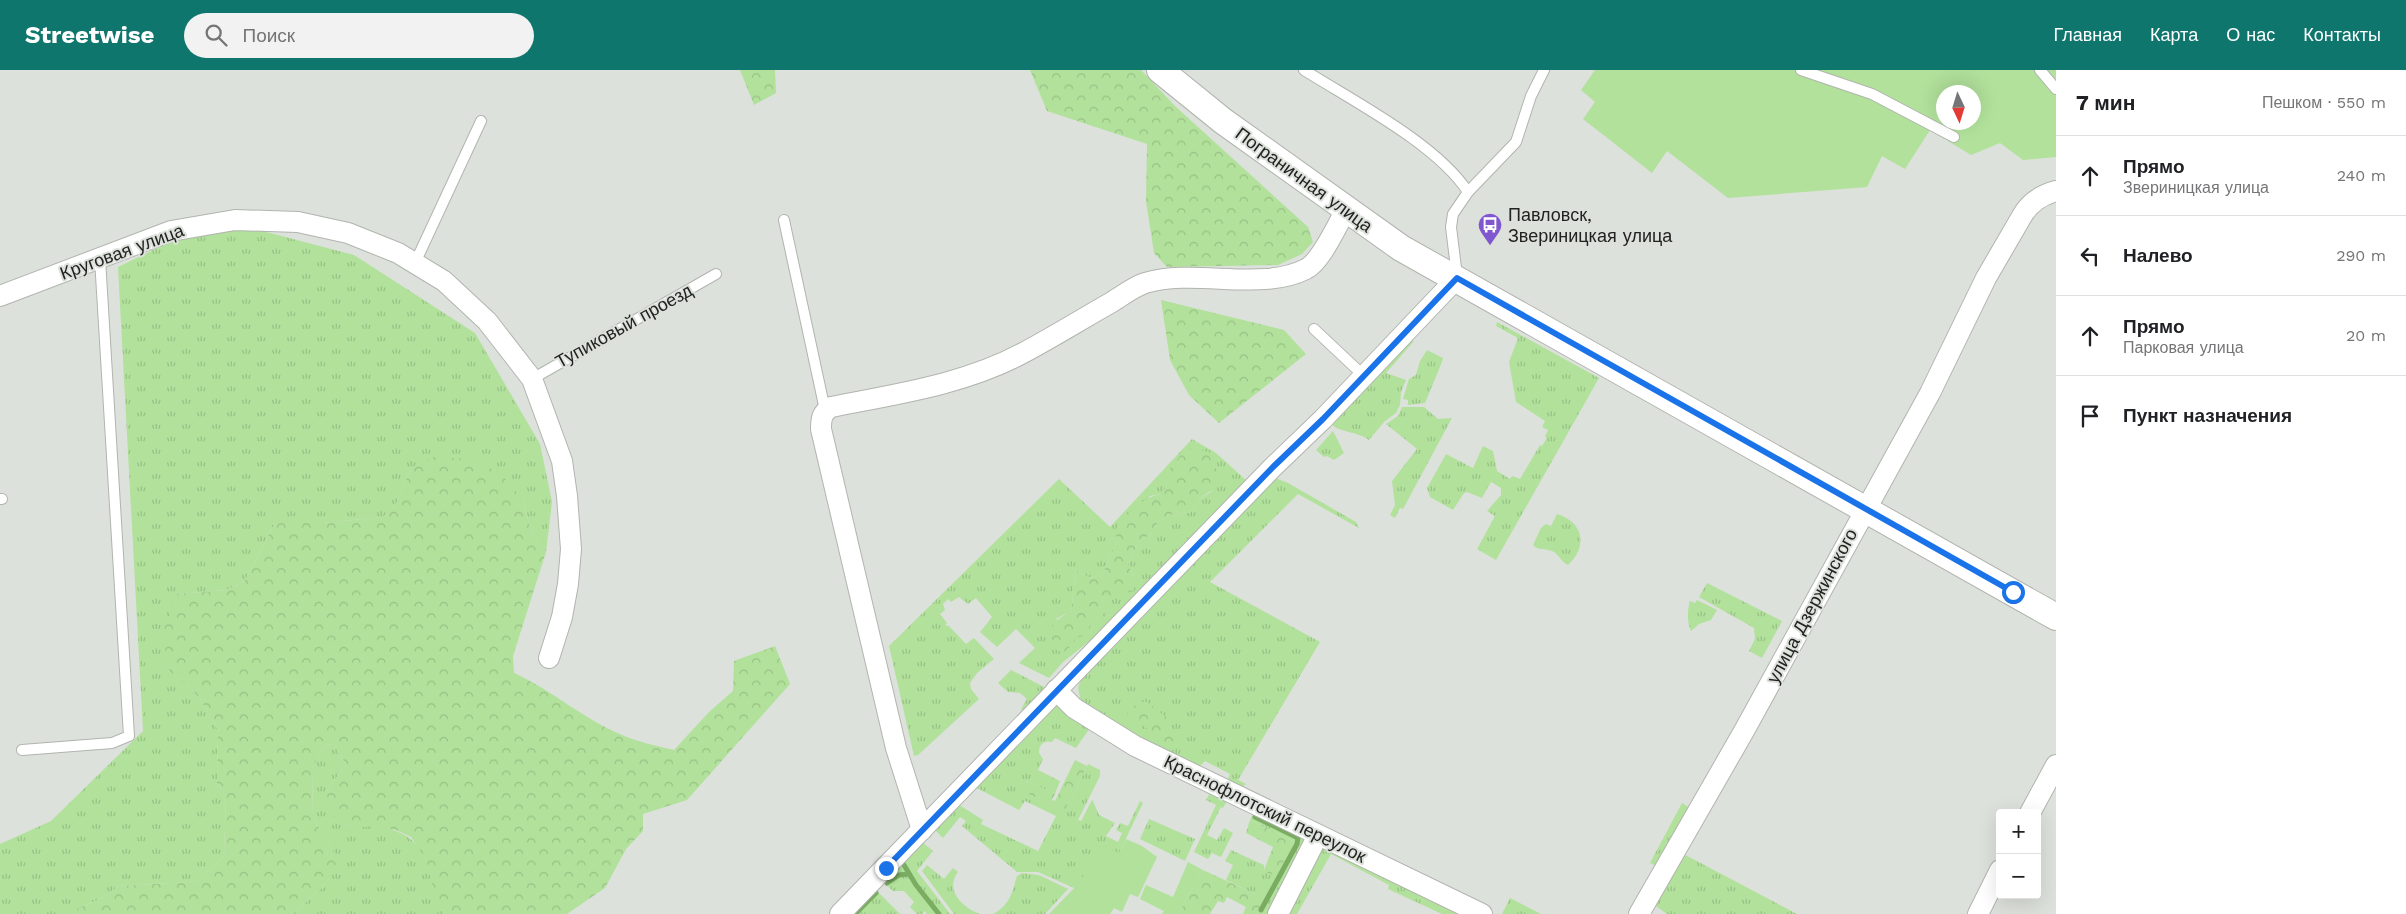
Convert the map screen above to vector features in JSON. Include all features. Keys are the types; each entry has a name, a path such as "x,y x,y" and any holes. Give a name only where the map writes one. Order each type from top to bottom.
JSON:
{"street":[{"name":"Пограничная улица","path":"1160,70 1197,102 1346,210 1402,248 2056,617"},
{"name":"улица Дзержинского","path":"1640,914 1744,731 1930,393 1986,278 2028,206 2040,197 2056,191"},
{"path":"922,830 894,739 821,429 822,415 825,410 831,407 909,392 977,374 1024,353 1143,284 1174,277 1261,278 1297,274 1309,268 1319,256 1346,210"},
{"name":"Круговая улица","path":"0,296 171,231 236,220 298,222 348,233 398,254 444,281 487,321 532,378 562,461 571,548 568,584 562,617 549,658"},
{"path":"840,914 1457,278"},
{"name":"Краснофлотский переулок","path":"1056,690 1074,708 1135,746 1482,914"},
{"path":"2032,809 2056,765"},
{"path":"1278,914 1318,835"},
{"path":"1978,914 1996,878"}],"lane":[{"path":"1304,70 1415,139 1461,182 1468,192"},
{"path":"1457,278 1451,227 1453,214 1468,192 1516,142 1531,96 1544,70"},
{"path":"1801,70 1872,94 1954,137"},
{"path":"2040,70 2056,89"},
{"path":"415,264 481,122"},
{"path":"784,220 825,410"},
{"path":"22,750 112,743 128,736 100,259"},
{"name":"Тупиковый проезд","path":"532,378 716,274"},
{"path":"1314,329 1364,376"}],"green space":[{"path":"740,70 775,70 776,93 754,105"},
{"path":"1030,70 1141,70 1175,106 1308,227 1313,242 1302,254 1278,265 1167,267 1154,253 1146,201 1147,144 1047,111"},
{"path":"1595,70 2056,70 2056,157 2023,160 2000,143 1971,155 1930,130 1905,169 1882,156 1867,187 1728,198 1667,151 1652,173 1583,119 1595,102 1581,90"},
{"path":"251,228 354,255 475,333 540,444 552,502 546,552 531,532 523,499 411,468 395,506 383,517 323,523 275,523 244,582 226,590 178,594 166,664 170,672 187,684 200,699 218,730 217,783 226,795 224,857 197,880 119,886 103,898 78,908 73,914 0,914 0,844 51,821 143,731 118,267 178,238"},
{"path":"1161,300 1284,330 1306,354 1219,423 1189,395 1170,360"},
{"path":"1497,322 1599,378 1496,560 1477,549 1495,516 1487,511 1501,495 1501,488 1491,482 1482,498 1467,492 1464,493 1453,510 1430,497 1427,488 1446,454 1473,468 1483,446 1493,451 1497,471 1510,479 1512,476 1520,479 1540,445 1542,446 1547,438 1545,436 1548,430 1542,427 1545,421 1516,402 1509,362 1518,338 1496,326"},
{"path":"1408,339 1414,341 1386,373 1406,380 1401,392 1400,405 1396,413 1384,422 1369,440 1333,426 1329,422"},
{"path":"1427,350 1443,358 1442,362 1425,403 1408,405 1408,400 1403,399 1409,379 1416,375 1420,361"},
{"path":"1402,407 1424,407 1438,419 1452,418 1403,509 1400,508 1395,518 1390,515 1395,505 1392,481 1417,449 1386,424 1398,416"},
{"path":"1333,431 1344,453 1334,460 1327,456 1324,457 1316,450"},
{"path":"1192,439 1216,453 1247,481 1116,620 1063,662 1049,678 1019,663 1035,648 1016,629 997,647 980,632 992,617 976,598 968,604 959,597 951,602 948,599 943,604 945,610 940,614 947,623 945,625 949,626 966,644 974,638 994,659 977,673 970,683 971,689 979,699 918,755 914,756 889,646 1059,479 1110,527","holes":["1207,453 1211,453 1209,463 1218,470 1211,492 1199,499 1191,512 1169,515 1158,522 1150,535 1139,541 1128,564 1133,577 1116,594 1104,598 1105,614 1091,622 1076,638 1056,619 1071,611 1076,571 1091,578 1103,574 1117,541 1150,496 1161,494 1170,481"]},
{"path":"1191,448 1212,453 1210,463 1218,470 1224,482 1199,499 1191,512 1169,515 1158,522 1150,535 1139,541 1128,564 1133,577 1134,591 1104,598 1107,605 1105,614 1091,622 1087,635 1076,638 1064,654 1053,648 1051,634 1053,625 1071,611 1076,571 1091,578 1103,574 1117,541 1115,530 1141,503 1161,494 1170,481 1168,471 1182,453"},
{"path":"433,457 468,459 499,472 523,499 531,532 546,552 513,656 514,673 622,735 674,750 709,712 733,691 734,661 775,646 790,684 687,800 643,814 643,831 626,849 605,888 567,914 444,914 436,899 426,859 411,837 396,830 346,825 333,816 326,792 346,764 333,744 324,745 312,769 313,818 335,855 336,864 324,886 292,914 73,914 78,908 103,898 119,886 197,880 224,857 226,795 217,783 218,730 200,699 187,684 170,672 166,664 164,629 177,594 226,590 244,582 275,523 323,523 383,517 395,506 411,468"},
{"path":"1273,477 1288,483 1356,522 1359,528 1298,494 1210,582 1320,642 1238,780 1246,784 1238,790 1226,784 1230,774 1205,761 1196,770 1166,756 1081,702 1078,688 1081,678"},
{"path":"1557,514 1573,523 1578,529 1580,536 1579,551 1568,565 1554,552 1537,548 1533,545 1541,528 1546,524 1551,526"},
{"path":"1707,583 1782,621 1762,658 1749,651 1755,639 1754,628 1699,597"},
{"path":"1697,600 1717,610 1711,620 1699,624 1691,631 1688,620 1689,605 1690,601 1695,603"},
{"path":"1011,670 1044,687 1039,698 1023,710 1021,709 1027,699 1020,693 1008,692 998,683"},
{"path":"1147,702 1167,718 1175,734 1173,741 1161,743 1148,729 1130,720 1127,713 1132,707"},
{"path":"1057,705 1090,728 1076,748 1055,738 1052,742 1041,745 1039,753 1043,759 1038,770 1060,781 1055,794 1027,781 1023,791 1065,810 1088,764 1100,770 1100,776 1078,820 1081,821 1092,800 1099,815 1115,823 1106,836 1118,842 1122,833 1116,830 1120,823 1128,826 1140,801 1143,803 1119,853 1074,888 1038,872 1017,872 962,826 966,821 960,817 943,838 934,829 956,803 983,820 981,824 1038,851 1056,816 1025,801 1019,810 973,786 1048,707"},
{"path":"333,744 346,764 326,792 346,825 392,830 411,839 426,859 444,914 292,914 324,886 335,855 313,818 312,769 324,745"},
{"path":"1075,760 1087,766 1065,810 1022,791 1027,781 1055,794 1052,800 1055,801"},
{"path":"1211,791 1227,801 1223,808 1221,807 1207,835 1217,840 1224,828 1233,833 1221,857 1212,853 1208,859 1194,852 1216,805 1206,800"},
{"path":"1682,803 1690,808 1659,867 1650,863"},
{"path":"1254,812 1306,836 1272,914 1257,914 1265,899 1226,880 1233,865 1225,861 1231,850 1264,865 1264,870 1293,841 1250,820"},
{"path":"1149,819 1195,839 1185,861 1140,839"},
{"path":"1250,820 1293,841 1279,872 1271,874 1264,870 1273,847 1246,833"},
{"path":"1126,839 1142,846 1157,857 1138,897 1130,894 1122,912 1114,908 1110,914 1049,914 1079,883 1102,845 1119,853"},
{"path":"922,842 933,851 917,871 950,914 927,914 925,911 922,914 917,914 910,907 914,902 904,891 893,891 882,881"},
{"path":"1322,846 1475,914 1442,914 1388,889 1389,885 1331,854 1297,914 1283,914"},
{"path":"1681,853 1797,914 1667,914 1653,904"},
{"path":"1188,862 1203,870 1178,914 1162,914 1164,911 1140,899 1146,885 1173,897"},
{"path":"927,865 944,879 953,868 958,872 954,879 954,892 962,903 980,914 954,914 922,871"},
{"path":"1203,870 1266,899 1257,914 1243,914 1246,907 1227,897 1224,903 1218,901 1210,914 1178,914"},
{"path":"1022,873 1039,875 1068,889 1045,914 993,914 1007,903 1017,876"},
{"path":"874,888 900,914 849,914"},
{"path":"1510,898 1541,914 1502,914"}],"waterway":[{"path":"1255,817 1298,838 1297,844 1261,910"},
{"path":"904,865 916,885 939,914"},
{"path":"887,883 899,875 909,874"},
{"path":"857,912 876,893"}],"place":[{"name":"Павловск, Звериницкая улица","path":"1490,246"}],"route":[{"path":"886,868 1273,467 1323,419 1457,278 2013,592"}]}
